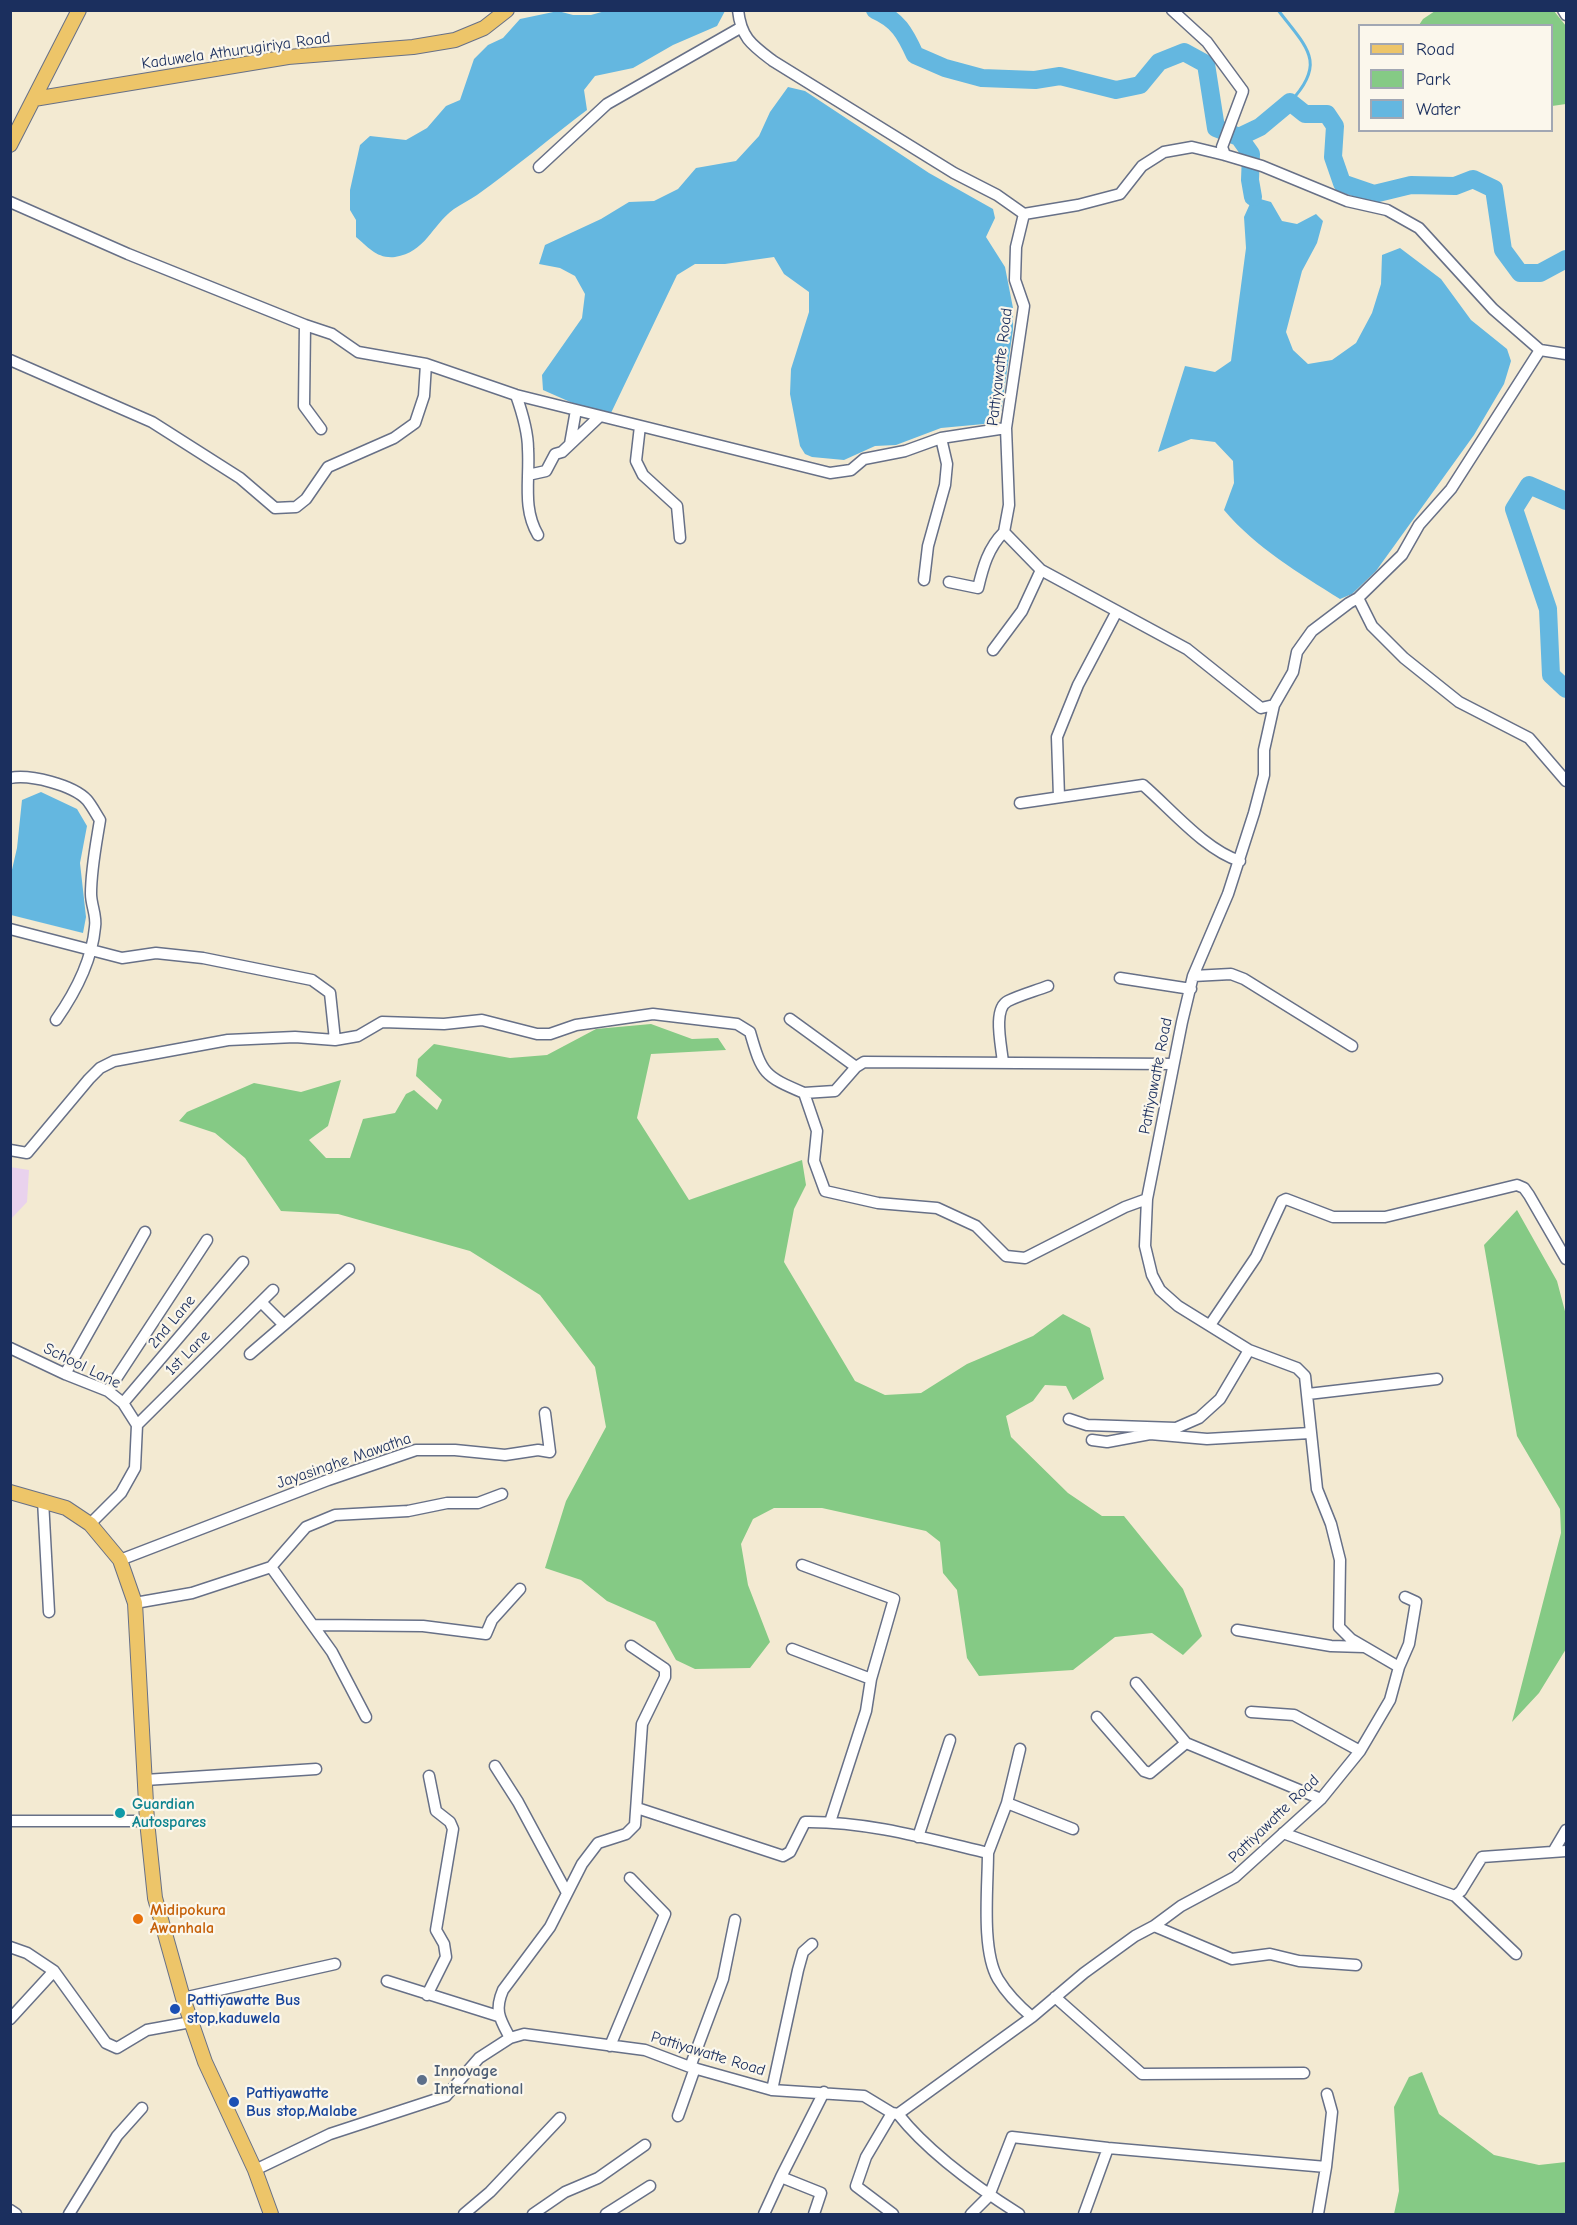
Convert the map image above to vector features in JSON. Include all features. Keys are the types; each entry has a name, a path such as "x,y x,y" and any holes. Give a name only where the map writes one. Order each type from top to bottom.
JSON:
{"main road":[{"path":"10,145 79,10"},
{"name":"Kaduwela Athurugiriya Road","path":"34,99 288,57 413,47 455,40 484,28 507,10"},
{"path":"10,1492 66,1508 90,1524 120,1560 135,1603 147,1821 155,1898 191,2022 206,2062 255,2170 271,2214"}],"street":[{"path":"738,10 740,28 756,48 773,61 954,173 997,195 1024,214 1078,205 1120,194 1142,166 1164,152 1192,147 1225,155 1262,166 1347,201 1387,210 1419,228 1493,309 1540,350 1566,354"},
{"path":"1172,10 1207,42 1243,91 1222,147 1225,155"},
{"path":"1563,10 1566,15"},
{"path":"539,167 607,104 740,28"},
{"path":"10,202 128,254 332,334 358,352 426,364 516,395 830,473 851,470 864,459 905,451 941,438 1006,428"},
{"name":"Pattiyawatte Road","path":"1004,532 1009,505 1006,428 1024,306 1015,280 1016,247 1024,214"},
{"path":"305,325 304,406 321,429"},
{"name":"Pattiyawatte Road","path":"895,2114 1032,2018 1055,1997 1135,1936 1154,1926 1181,1906 1235,1877 1321,1798 1360,1751 1390,1700 1399,1667 1351,1639 1339,1627 1340,1560 1331,1524 1317,1489 1305,1376 1297,1368 1249,1350 1178,1306 1160,1290 1152,1275 1145,1246 1147,1199 1173,1064 1193,976 1240,861 1264,775 1264,750 1274,705 1293,672 1297,652 1312,631 1358,598 1402,555 1419,525 1451,489 1540,350"},
{"path":"10,360 152,422 240,478 275,508 296,507 306,499 328,467 394,438 415,423 423,396 426,364"},
{"path":"516,395 523,414 528,447 527,504 531,523 538,535"},
{"path":"570,444 576,410"},
{"path":"528,475 546,471 555,454 562,452 600,416"},
{"path":"640,426 636,461 644,475 678,506 680,538"},
{"path":"924,580 928,546 945,485 947,464 941,438"},
{"path":"949,582 978,588 985,560 995,541 1004,532 1041,570 1187,649 1261,708 1274,705"},
{"path":"993,650 1022,611 1041,570"},
{"path":"1358,598 1372,626 1404,658 1460,702 1529,738 1566,781"},
{"path":"1059,797 1057,737 1078,685 1117,611"},
{"path":"10,778 23,776 55,783 86,799 100,820 92,872 91,898 96,924 92,950 69,1001 56,1020"},
{"path":"1020,803 1143,785 1197,835 1225,856 1240,861"},
{"path":"10,929 122,958 156,953 203,958 312,980 330,993 335,1040"},
{"path":"1193,976 1231,974 1244,979 1352,1046"},
{"path":"1120,978 1191,989"},
{"path":"1003,1063 999,1020 1001,1006 1007,1001 1048,986"},
{"path":"10,1150 27,1153 89,1079 100,1068 114,1061 228,1040 295,1037 335,1040 358,1036 382,1022 444,1024 482,1020 537,1034 550,1034 576,1024 653,1014 737,1024 750,1032 759,1064 774,1080 804,1093 835,1091 856,1067 864,1062 1173,1064"},
{"path":"790,1019 856,1067"},
{"path":"804,1093 817,1131 814,1161 825,1191 878,1203 937,1208 976,1226 1006,1256 1025,1258 1125,1207 1147,1199"},
{"path":"1210,1325 1257,1257 1282,1201 1286,1199 1333,1217 1385,1217 1517,1185 1524,1188 1530,1195 1566,1259"},
{"path":"64,1374 145,1232"},
{"path":"108,1391 207,1240"},
{"name":"2nd Lane","path":"123,1403 243,1262"},
{"path":"250,1354 349,1269"},
{"name":"1st Lane","path":"137,1425 273,1290"},
{"path":"261,1302 283,1324"},
{"name":"School Lane","path":"10,1347 64,1374 108,1391 123,1403 137,1425"},
{"path":"1069,1419 1087,1425 1176,1428 1199,1418 1220,1399 1249,1350"},
{"path":"1308,1394 1437,1379"},
{"name":"Jayasinghe Mawatha","path":"120,1560 328,1480 416,1450 454,1450 505,1455 538,1450 550,1452 545,1413"},
{"path":"90,1524 121,1494 135,1468 137,1425"},
{"path":"1092,1440 1107,1442 1150,1434 1207,1438 1310,1434"},
{"path":"135,1603 192,1593 271,1567 306,1527 335,1515 408,1511 447,1503 478,1503 502,1494"},
{"path":"43,1500 49,1612"},
{"path":"802,1565 894,1599 872,1679 866,1711 830,1822"},
{"path":"271,1567 315,1625 332,1652 366,1718"},
{"path":"315,1625 423,1626 486,1634 492,1620 520,1589"},
{"path":"1399,1667 1409,1644 1416,1602 1405,1597"},
{"path":"1237,1630 1332,1646 1366,1647"},
{"path":"510,2038 498,2016 499,2001 503,1990 550,1927 582,1864 598,1843 626,1834 635,1825 642,1724 665,1677 665,1669 631,1646"},
{"path":"792,1649 872,1679"},
{"path":"1136,1683 1186,1743 1321,1798"},
{"path":"1251,1712 1294,1715 1360,1751"},
{"path":"1097,1717 1144,1772 1150,1773 1186,1743"},
{"path":"918,1837 950,1740"},
{"path":"1020,1749 1007,1803 988,1853 987,1944 997,1977 1015,2002 1032,2018"},
{"path":"495,1766 518,1802 567,1893"},
{"path":"145,1780 316,1769"},
{"path":"427,1995 446,1957 444,1944 436,1930 453,1829 450,1822 436,1811 429,1776"},
{"path":"1007,1803 1073,1829"},
{"path":"637,1808 783,1856 790,1852 805,1822 830,1822 918,1837 988,1853"},
{"path":"10,1821 147,1821"},
{"path":"1553,1852 1566,1830"},
{"path":"1283,1833 1455,1896 1516,1954"},
{"path":"1455,1896 1461,1891 1482,1857 1566,1851"},
{"path":"610,2046 665,1914 630,1878"},
{"path":"678,2116 692,2067 723,1979 735,1920"},
{"path":"1154,1926 1232,1959 1269,1954 1299,1961 1356,1965"},
{"path":"772,2090 798,1970 803,1952 812,1944"},
{"path":"10,1947 27,1953 54,1971 106,2043 117,2048 147,2030 191,2022"},
{"path":"183,1998 335,1964"},
{"path":"10,2019 54,1971"},
{"path":"387,1982 498,2016"},
{"path":"1055,1997 1142,2074 1304,2073"},
{"name":"Pattiyawatte Road","path":"255,2170 330,2134 446,2096 478,2058 510,2038 524,2034 645,2050 692,2067 772,2090 864,2096 895,2114 912,2133 989,2196 1019,2214"},
{"path":"764,2214 824,2092"},
{"path":"1318,2214 1332,2112 1327,2094"},
{"path":"69,2214 117,2136 142,2108"},
{"path":"893,2214 856,2186 866,2157 895,2114"},
{"path":"464,2214 490,2192 560,2118"},
{"path":"971,2214 989,2196 1012,2137 1108,2148 1326,2167"},
{"path":"533,2214 565,2193 598,2178 645,2145"},
{"path":"1084,2214 1108,2148"},
{"path":"781,2177 821,2193 814,2214"},
{"path":"606,2214 650,2186"},
{"path":"10,2210 16,2214"}],"shaded area":[{"path":"10,1167 29,1170 27,1202 11,1219"}],"green space":[{"path":"1435,11 1554,11 1566,26 1566,104 1553,106 1553,24 1420,24"},
{"path":"651,1024 692,1039 718,1038 726,1050 651,1054 637,1118 689,1200 802,1160 806,1185 794,1209 784,1262 855,1381 885,1395 921,1393 967,1364 1033,1336 1063,1314 1090,1328 1104,1379 1073,1400 1066,1386 1045,1385 1033,1401 1006,1416 1011,1437 1068,1493 1102,1516 1124,1516 1183,1589 1202,1636 1183,1655 1152,1633 1115,1637 1073,1670 979,1676 967,1658 957,1590 943,1573 940,1542 926,1531 822,1508 774,1508 753,1519 741,1544 748,1585 770,1642 750,1668 695,1669 676,1660 655,1622 607,1601 581,1580 545,1568 566,1501 606,1427 595,1367 540,1295 470,1251 338,1214 281,1211 245,1158 215,1133 179,1121 187,1112 254,1083 301,1092 341,1080 328,1126 309,1140 326,1158 350,1158 363,1119 395,1113 406,1094 414,1090 437,1110 442,1100 416,1076 418,1059 434,1044 510,1058 547,1055 596,1029"},
{"path":"1517,1210 1557,1281 1566,1315 1566,1649 1539,1693 1512,1722 1561,1533 1560,1509 1517,1436 1484,1245"},
{"path":"1422,2072 1439,2114 1494,2155 1539,2165 1566,2162 1566,2214 1394,2214 1399,2191 1394,2107 1409,2077"}],"water":[{"path":"558,11 573,15 591,15 605,11 725,11 717,26 673,45 633,68 595,76 584,90 587,110 491,185 454,209 414,250 395,257 383,256 373,252 356,237 356,220 350,210 350,190 360,145 370,136 406,140 427,128 446,106 460,100 474,59 488,45 503,38 520,19"},
{"path":"788,87 805,91 929,173 993,209 995,218 986,237 1005,267 1013,308 1013,330 1001,412 984,424 941,428 896,445 875,446 844,460 812,457 805,454 800,446 790,394 791,369 809,312 809,292 784,274 774,257 725,264 695,264 677,275 611,413 577,405 543,390 542,375 582,318 585,294 575,276 560,268 539,264 545,245 601,219 629,202 654,201 678,189 696,168 736,161 759,136 770,112"},
{"path":"1253,197 1271,202 1282,221 1297,224 1316,214 1323,221 1317,243 1302,271 1286,332 1293,350 1308,364 1332,360 1356,343 1372,313 1381,284 1382,255 1400,248 1441,279 1471,320 1507,349 1511,361 1504,384 1474,435 1376,571 1352,594 1340,599 1264,548 1236,524 1224,510 1234,483 1233,461 1215,442 1191,439 1158,452 1185,366 1215,372 1231,361 1246,248 1244,217"},
{"path":"41,792 77,809 87,826 80,863 86,917 83,933 11,915 11,874 17,848 22,800"}],"waterway":[{"path":"875,10 890,18 900,28 915,55 945,68 982,78 1035,80 1060,76 1116,90 1140,85 1159,62 1184,52 1206,64 1216,128 1239,137 1260,127 1290,102 1305,114 1327,114 1335,126 1333,157 1342,183 1374,194 1411,185 1455,186 1473,179 1494,189 1503,250 1520,273 1540,273 1566,259"},
{"path":"1278,10 1297,34 1309,55 1308,76 1302,88 1290,102"},
{"path":"1239,137 1251,154 1250,180 1253,197"},
{"path":"1566,501 1529,485 1514,509 1548,609 1551,675 1566,689"}],"place":[{"name":"Guardian Autospares","path":"120,1813"},
{"name":"Midipokura Awanhala","path":"138,1919"},
{"name":"Pattiyawatte Bus stop,kaduwela","path":"175,2009"},
{"name":"Innovage International","path":"422,2080"},
{"name":"Pattiyawatte Bus stop,Malabe","path":"234,2102"}]}
